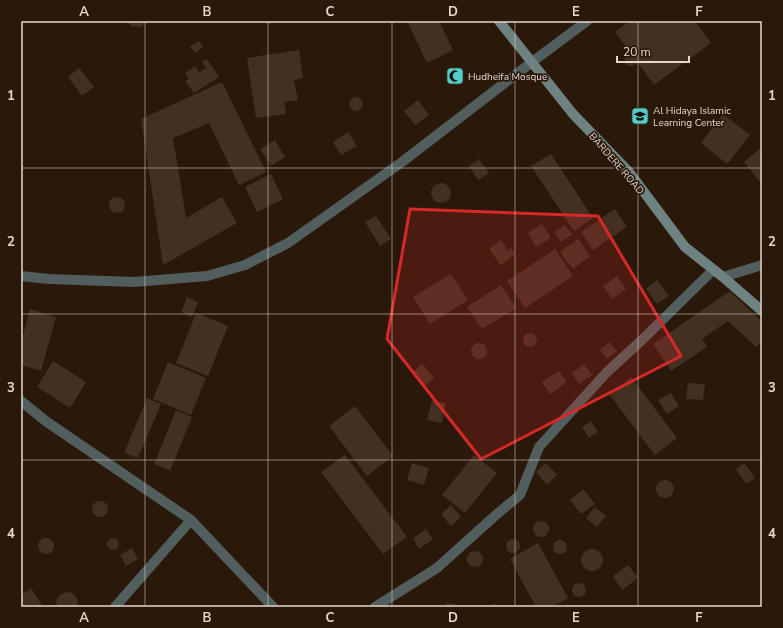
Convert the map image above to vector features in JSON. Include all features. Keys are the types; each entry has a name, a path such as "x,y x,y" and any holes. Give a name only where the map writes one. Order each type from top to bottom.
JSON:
{"street":[{"name":"BARDERE ROAD","path":"499,21 573,114 629,172 686,247 762,311"},
{"path":"21,276 49,279 134,282 207,276 245,265 288,243 402,162 587,21"},
{"path":"723,277 762,265"},
{"path":"375,607 437,568 520,495 540,447 607,372 713,270"},
{"path":"21,401 47,422 191,520 273,607"},
{"path":"115,607 191,520"}],"highlighted area":[{"path":"410,209 598,216 681,356 481,459 387,339"}],"building":[{"path":"127,21 147,21 141,27 138,27 131,26"},
{"path":"262,21 276,21 270,24"},
{"path":"407,21 439,21 453,50 427,63"},
{"path":"630,21 695,21 711,43 654,85 638,63 628,66 625,63 625,56 630,52 615,32"},
{"path":"199,41 203,47 195,53 190,47"},
{"path":"299,50 303,78 294,80 298,100 284,102 286,114 256,118 247,58"},
{"path":"207,59 219,77 194,93 185,81 189,79 185,73 195,66 199,72 206,68 202,62"},
{"path":"79,68 94,87 82,96 68,77"},
{"path":"222,82 266,172 239,185 209,123 173,138 186,218 222,197 237,223 163,265 141,119"},
{"path":"353,97 359,97 363,101 363,107 359,111 353,111 349,107 349,101"},
{"path":"418,100 429,115 415,125 404,111"},
{"path":"723,114 750,135 727,164 701,143"},
{"path":"348,132 357,146 341,155 333,142"},
{"path":"275,140 285,157 271,166 260,149"},
{"path":"762,147 762,184 744,162"},
{"path":"551,154 593,218 574,231 531,166"},
{"path":"479,159 489,173 478,180 469,166"},
{"path":"271,174 283,199 257,212 245,187"},
{"path":"441,183 448,186 451,193 448,200 441,203 434,200 431,193 434,186"},
{"path":"117,197 124,202 125,205 120,212 117,213 110,208 109,205 114,198"},
{"path":"615,209 627,227 593,250 581,232"},
{"path":"376,216 391,239 380,246 365,222"},
{"path":"542,224 551,238 536,247 528,233"},
{"path":"565,225 572,235 561,242 554,232"},
{"path":"578,239 590,256 573,269 560,252"},
{"path":"501,240 508,251 511,248 515,254 501,265 489,249"},
{"path":"555,249 573,276 525,308 507,281"},
{"path":"451,274 468,300 430,324 413,297"},
{"path":"617,276 626,289 612,299 603,286"},
{"path":"657,280 669,296 657,304 646,289"},
{"path":"501,285 516,308 482,329 467,307"},
{"path":"730,291 762,322 762,341 756,347 728,321 702,339 707,347 671,371 653,344"},
{"path":"187,297 198,302 192,317 181,312"},
{"path":"30,309 56,317 41,371 21,365 21,343"},
{"path":"196,313 228,326 208,376 176,363"},
{"path":"527,333 533,333 537,337 537,343 533,347 527,347 523,343 523,337"},
{"path":"609,342 617,351 607,359 600,350"},
{"path":"476,343 482,343 487,348 485,357 482,359 476,359 471,354 471,348"},
{"path":"53,361 86,382 70,408 37,387"},
{"path":"168,362 206,378 191,415 153,399"},
{"path":"422,363 434,378 424,387 412,373"},
{"path":"584,364 592,375 579,384 572,373"},
{"path":"559,371 567,382 550,394 542,382"},
{"path":"631,377 677,438 655,455 609,394"},
{"path":"688,383 705,384 703,400 686,399"},
{"path":"671,393 679,406 667,414 658,400"},
{"path":"147,398 161,404 138,458 124,453"},
{"path":"432,400 446,403 442,423 427,420"},
{"path":"355,406 393,456 367,476 329,426"},
{"path":"176,410 192,417 170,471 154,464"},
{"path":"591,421 598,432 589,438 582,427"},
{"path":"345,455 407,537 383,554 321,472"},
{"path":"474,455 497,473 465,513 442,495"},
{"path":"412,463 429,468 424,485 407,480"},
{"path":"546,463 557,475 547,485 536,472"},
{"path":"744,463 755,478 746,484 736,469"},
{"path":"665,480 671,483 674,489 671,495 665,498 659,495 656,489 659,483"},
{"path":"583,489 595,504 581,514 570,500"},
{"path":"97,501 103,501 108,506 106,515 103,517 97,517 92,512 92,506"},
{"path":"451,505 461,517 451,526 441,514"},
{"path":"595,507 606,516 597,527 586,518"},
{"path":"541,521 547,523 549,529 547,535 541,537 535,535 533,529 535,523"},
{"path":"426,529 433,539 419,549 413,538"},
{"path":"43,538 49,538 54,543 52,552 49,554 43,554 38,549 38,543"},
{"path":"111,538 115,538 119,544 115,550 111,550 107,546 107,542"},
{"path":"513,539 518,541 520,546 518,551 513,553 508,551 506,546 508,541"},
{"path":"557,540 563,540 567,544 567,550 563,554 557,554 553,550 553,544"},
{"path":"538,543 568,598 552,607 536,607 510,559"},
{"path":"132,548 138,559 126,566 120,555"},
{"path":"592,549 600,552 603,560 600,568 592,571 584,568 581,560 584,552"},
{"path":"472,551 478,551 483,556 481,565 478,567 472,567 467,562 467,556"},
{"path":"628,565 638,578 622,590 613,576"},
{"path":"576,583 582,583 586,587 586,593 582,597 576,597 572,593 572,587"},
{"path":"31,588 43,607 21,607 21,595"},
{"path":"66,592 72,593 76,597 78,602 77,607 58,607 56,603 57,598"},
{"path":"447,603 455,604 460,607 442,607"},
{"path":"494,604 501,607 486,607"}],"place":[{"name":"Hudheifa Mosque","path":"455,76"},
{"name":"Al Hidaya Islamic Learning Center","path":"640,116"}]}
